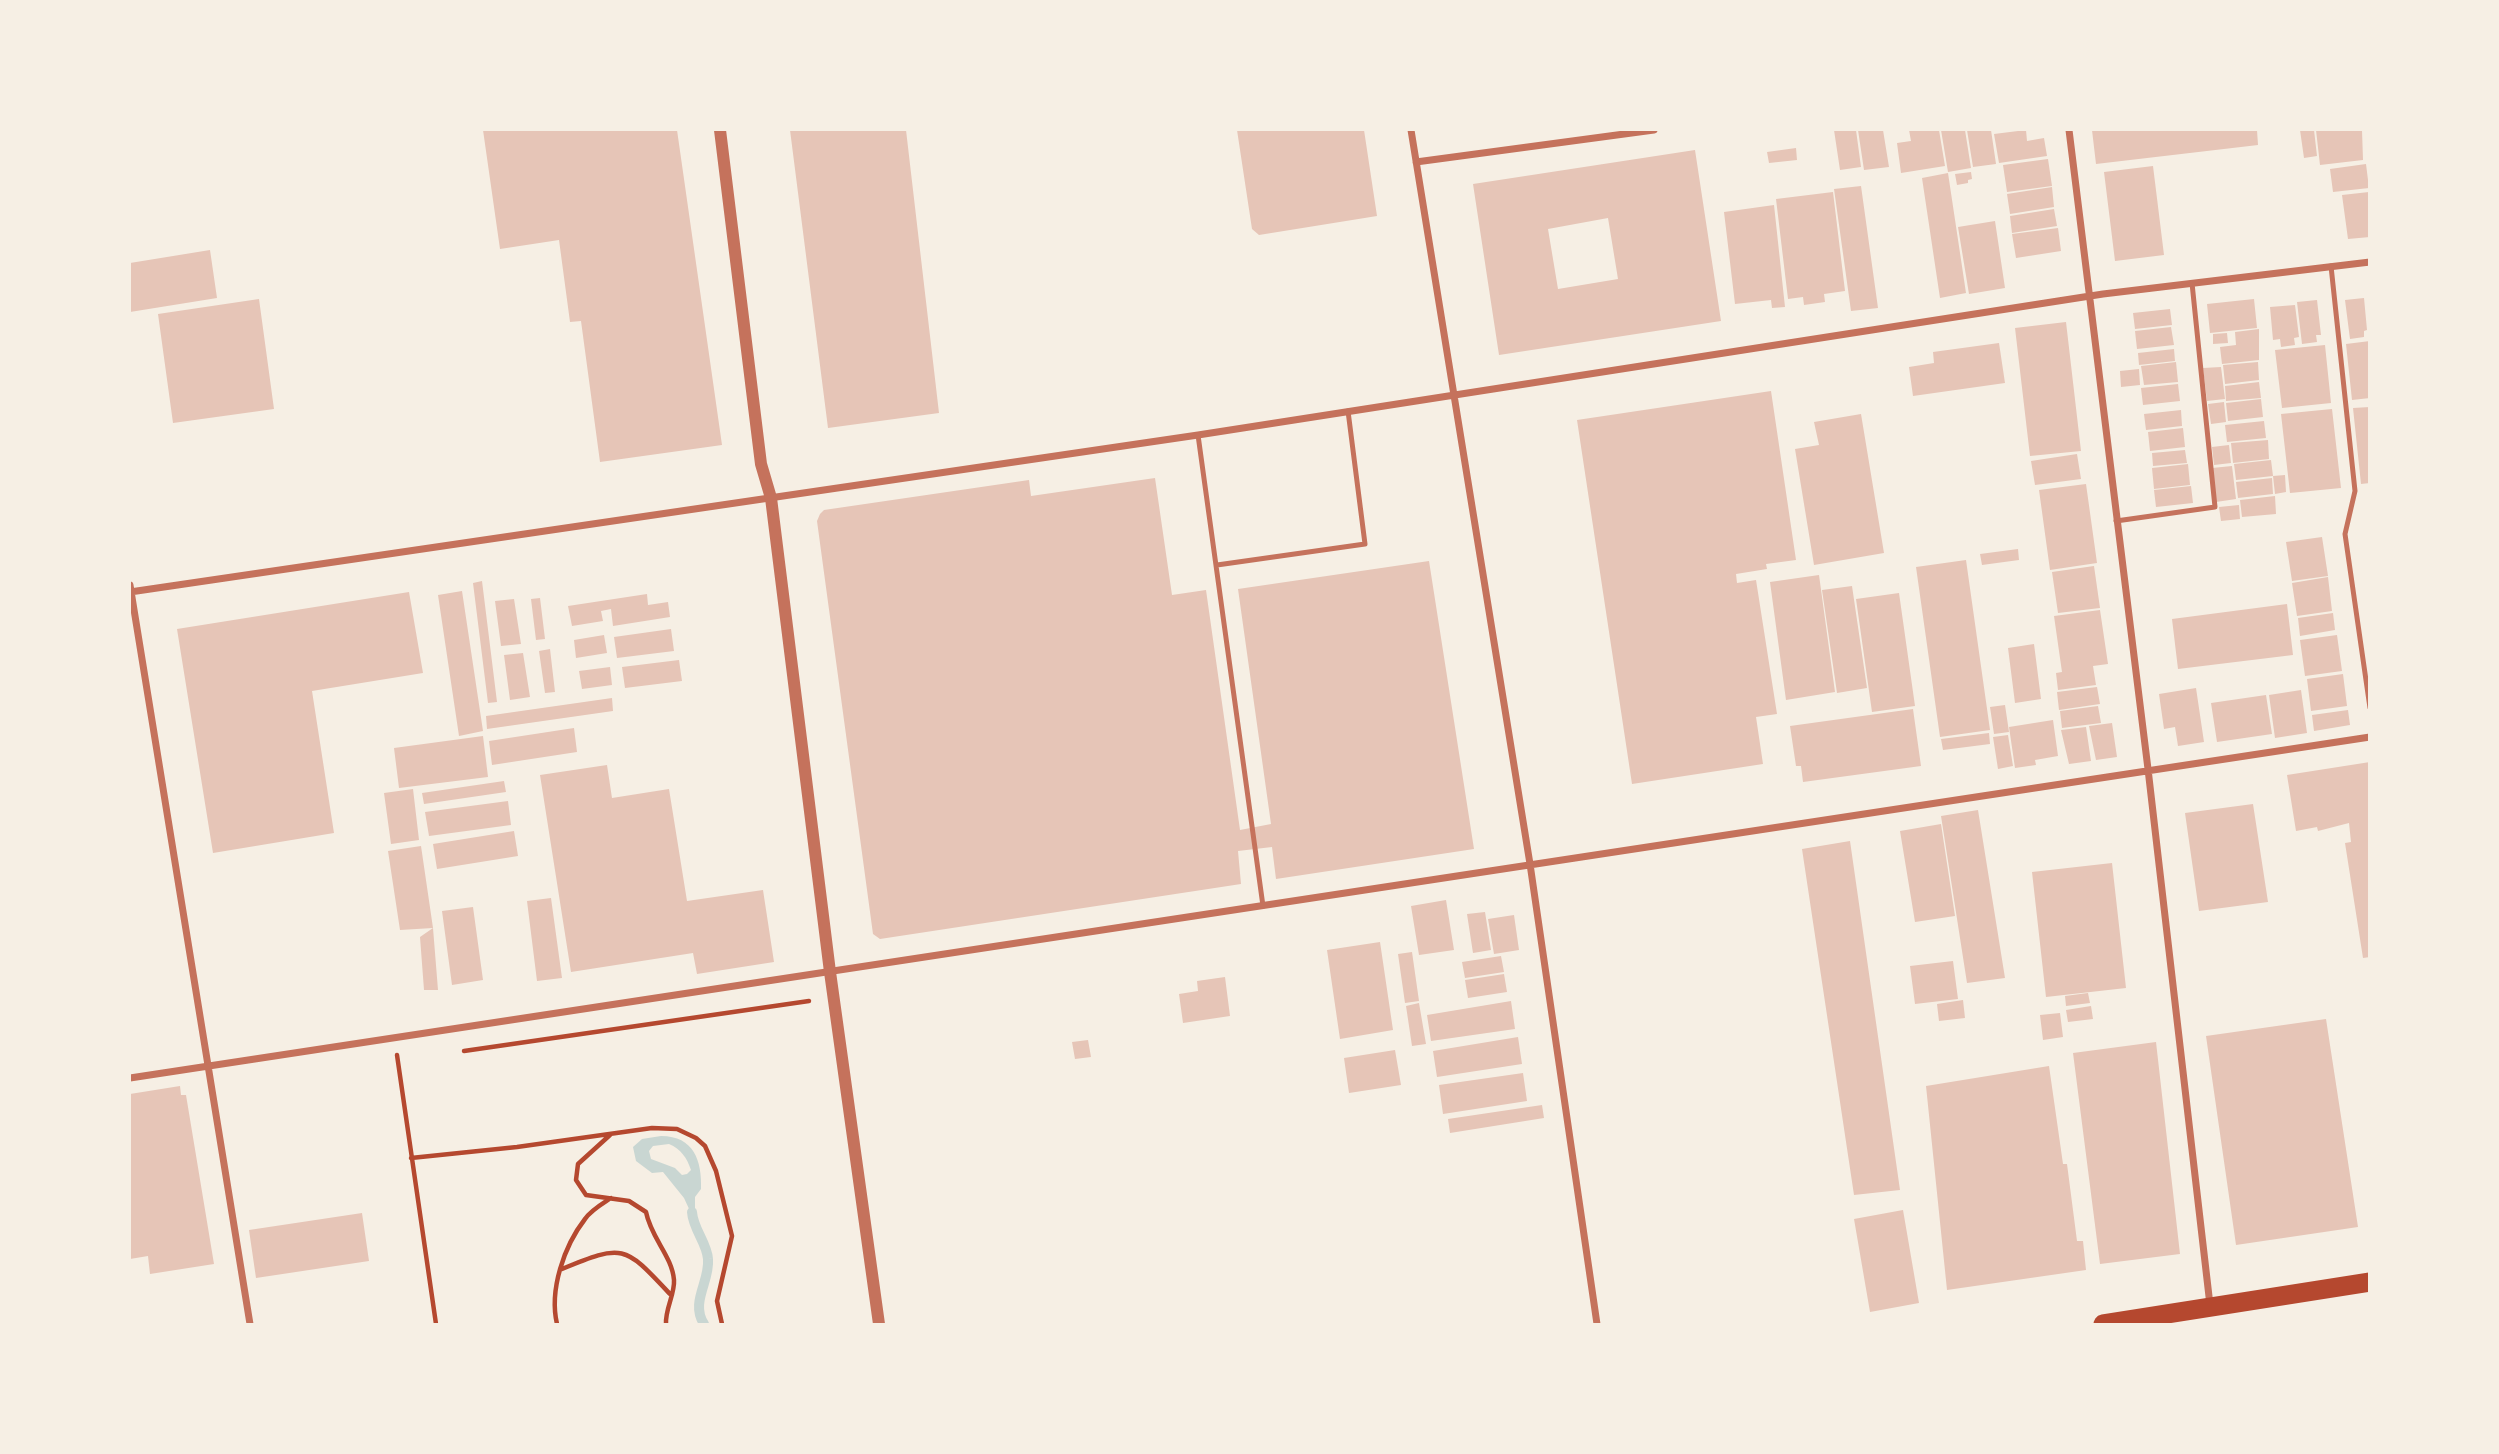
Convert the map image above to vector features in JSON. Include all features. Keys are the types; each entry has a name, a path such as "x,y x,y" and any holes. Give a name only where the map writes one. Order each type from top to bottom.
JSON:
{"highway":[{"path":"2103,1325 2210,1310 2370,1282"}],"street":[{"path":"720,130 761,464 771,498 830,972 880,1325"},
{"path":"1411,130 1530,864 1597,1325"},
{"path":"1416,162 1654,130"},
{"path":"2069,130 2148,769 2210,1310"},
{"path":"250,1325 130,590 1198,435 2192,281 2370,262"},
{"path":"130,1079 2370,737"}],"lane":[{"path":"2331,267 2355,491 2345,534 2370,708"},
{"path":"2116,521 2216,507 2192,281"},
{"path":"1217,565 1365,544 1348,411"},
{"path":"1198,435 1262,906"}],"path":[{"path":"452,1052 809,1002"},
{"path":"394,1037 436,1325"},
{"path":"397,1060 411,1058"},
{"path":"411,1158 652,1128 677,1129 696,1138 705,1146 716,1171 732,1236 717,1301 722,1325"},
{"path":"611,1134 578,1164 576,1180 586,1195 629,1200 646,1212 650,1232 664,1252 674,1281 666,1325"},
{"path":"557,1325 557,1286 566,1247 586,1216 611,1198"},
{"path":"561,1269 593,1256 614,1252 631,1255 670,1294"}],"shaded area":[{"path":"672,1137 681,1140 694,1152 701,1179 701,1189 695,1197 695,1211 690,1211 684,1198 663,1172 652,1173 636,1161 633,1147 642,1139","holes":["653,1146 673,1146 688,1162 691,1170 687,1174 682,1175 675,1168 651,1159 649,1151"]}],"building":[{"path":"483,130 677,130 722,445 600,462 581,321 570,322 559,240 500,249"},
{"path":"790,130 906,130 939,413 828,428"},
{"path":"1237,130 1364,130 1377,216 1259,235 1252,229"},
{"path":"1834,130 1856,130 1861,167 1840,170"},
{"path":"1858,130 1883,130 1889,167 1864,170"},
{"path":"1909,130 1939,130 1945,166 1901,173 1897,143 1911,141"},
{"path":"1941,130 1965,130 1971,168 1948,172"},
{"path":"1967,130 1991,130 1996,164 1973,167"},
{"path":"2026,130 2027,141 2044,138 2047,156 1999,163 1994,134"},
{"path":"2092,130 2257,130 2258,145 2096,164"},
{"path":"2300,130 2314,130 2317,156 2304,158"},
{"path":"2316,130 2362,130 2363,160 2320,165"},
{"path":"1796,148 1797,160 1769,163 1767,152"},
{"path":"1695,150 1721,321 1499,355 1473,184","holes":["1608,218 1618,279 1558,289 1548,229"]},
{"path":"2048,159 2052,186 2007,192 2003,165"},
{"path":"2366,164 2369,188 2333,192 2330,169"},
{"path":"2153,166 2164,255 2115,261 2104,172"},
{"path":"1971,172 1972,179 1968,180 1968,183 1957,185 1955,174"},
{"path":"1948,173 1966,293 1940,298 1922,178"},
{"path":"1861,186 1878,308 1851,311 1834,189"},
{"path":"2052,187 2054,207 2010,214 2007,194"},
{"path":"1833,192 1845,291 1824,294 1825,302 1804,305 1803,297 1788,299 1776,199"},
{"path":"2369,192 2370,237 2348,239 2342,195"},
{"path":"1774,205 1785,307 1772,308 1771,300 1735,304 1724,212"},
{"path":"2054,209 2057,226 2012,233 2010,216"},
{"path":"1995,221 2005,288 1969,294 1958,227"},
{"path":"2058,228 2061,251 2016,258 2012,234"},
{"path":"210,250 217,298 130,312 130,263"},
{"path":"2364,298 2367,330 2364,331 2364,337 2350,339 2345,300"},
{"path":"259,299 274,409 173,423 158,314"},
{"path":"2254,299 2257,328 2210,333 2207,304"},
{"path":"2317,300 2321,335 2316,335 2317,342 2302,344 2297,302"},
{"path":"2295,305 2299,337 2294,338 2295,345 2281,347 2280,339 2273,340 2270,307"},
{"path":"2170,309 2172,325 2135,329 2133,313"},
{"path":"2066,322 2081,451 2030,456 2015,328"},
{"path":"2171,327 2174,345 2137,349 2135,331"},
{"path":"2259,329 2259,360 2222,364 2220,347 2236,345 2235,332"},
{"path":"2227,333 2228,343 2213,344 2213,334"},
{"path":"2370,341 2370,398 2352,400 2346,344"},
{"path":"1999,343 2005,383 1913,396 1909,367 1934,363 1933,352"},
{"path":"2325,345 2331,403 2282,408 2275,350"},
{"path":"2174,349 2175,361 2139,365 2138,353"},
{"path":"2176,362 2178,382 2144,385 2141,366"},
{"path":"2258,362 2259,380 2225,384 2223,365"},
{"path":"2221,367 2225,399 2207,401 2203,368"},
{"path":"2139,369 2140,385 2121,387 2120,371"},
{"path":"2259,382 2261,398 2226,401 2225,386"},
{"path":"2178,384 2180,401 2143,405 2141,388"},
{"path":"1771,391 1796,560 1766,564 1767,569 1736,574 1737,583 1756,580 1777,714 1756,717 1763,764 1632,784 1577,420"},
{"path":"2261,399 2263,417 2228,421 2226,403"},
{"path":"2224,402 2226,422 2211,424 2208,404"},
{"path":"2370,407 2370,483 2361,484 2353,408"},
{"path":"2332,409 2341,488 2290,493 2281,414"},
{"path":"2181,410 2182,426 2146,430 2144,414"},
{"path":"1861,414 1884,553 1814,565 1795,449 1819,445 1814,422"},
{"path":"2264,421 2266,438 2227,442 2225,425"},
{"path":"2183,428 2185,447 2150,451 2148,432"},
{"path":"2268,440 2269,459 2233,463 2231,443"},
{"path":"2229,445 2231,463 2214,465 2212,447"},
{"path":"2185,450 2187,463 2153,466 2152,453"},
{"path":"2077,454 2081,479 2035,485 2031,461"},
{"path":"2271,460 2273,476 2236,480 2234,464"},
{"path":"2188,464 2190,485 2154,489 2152,468"},
{"path":"2232,466 2236,499 2216,502 2212,468"},
{"path":"2285,475 2286,492 2275,494 2273,476"},
{"path":"1155,478 1172,595 1206,590 1240,830 1271,824 1238,589 1429,561 1474,849 1276,879 1272,847 1238,851 1241,884 880,939 873,934 817,521 820,514 824,510 1029,480 1031,496"},
{"path":"2272,478 2273,494 2238,498 2236,482"},
{"path":"2086,484 2097,563 2050,570 2039,490"},
{"path":"2191,486 2193,503 2156,507 2154,490"},
{"path":"2275,496 2276,514 2242,517 2240,500"},
{"path":"2239,505 2240,519 2221,521 2219,507"},
{"path":"2322,537 2328,576 2292,581 2286,542"},
{"path":"2018,549 2019,560 1982,565 1980,554"},
{"path":"1966,560 1990,730 1940,737 1916,567"},
{"path":"2094,566 2100,608 2058,613 2052,572"},
{"path":"1819,575 1835,692 1786,700 1770,582"},
{"path":"2328,577 2332,611 2297,616 2292,583"},
{"path":"482,581 497,702 488,703 473,583"},
{"path":"1852,586 1867,688 1837,693 1822,590"},
{"path":"462,591 483,731 459,736 438,595"},
{"path":"409,592 423,673 312,691 334,833 213,853 177,629"},
{"path":"1899,593 1915,706 1872,712 1856,599"},
{"path":"647,594 648,605 668,602 670,617 613,626 611,609 601,611 603,621 572,626 568,606"},
{"path":"540,598 545,639 536,640 531,599"},
{"path":"514,599 521,644 501,646 495,601"},
{"path":"2287,604 2293,655 2178,669 2172,619"},
{"path":"2100,610 2108,664 2093,666 2096,685 2058,690 2056,673 2062,672 2054,616"},
{"path":"2333,613 2335,630 2300,636 2298,618"},
{"path":"671,629 674,651 617,658 614,637"},
{"path":"604,635 607,653 576,658 574,640"},
{"path":"2337,635 2342,671 2305,676 2300,640"},
{"path":"2034,644 2041,699 2015,703 2008,648"},
{"path":"550,649 555,692 545,693 539,651"},
{"path":"523,653 530,697 510,700 504,655"},
{"path":"679,660 682,681 625,688 622,667"},
{"path":"610,667 612,685 582,689 579,671"},
{"path":"2343,674 2347,706 2311,711 2307,679"},
{"path":"2097,687 2100,704 2059,710 2057,692"},
{"path":"2196,688 2204,742 2178,746 2175,727 2164,729 2159,694"},
{"path":"2301,690 2307,733 2275,738 2269,695"},
{"path":"2266,695 2272,734 2217,742 2211,703"},
{"path":"612,698 613,711 487,729 486,716"},
{"path":"2005,705 2009,732 1994,734 1990,707"},
{"path":"2098,706 2101,723 2062,728 2060,711"},
{"path":"1913,709 1921,766 1803,782 1801,766 1796,766 1790,726"},
{"path":"2348,710 2350,725 2314,731 2312,715"},
{"path":"2053,720 2058,756 2035,760 2036,765 2015,768 2009,727"},
{"path":"2112,723 2117,757 2096,760 2089,726"},
{"path":"2086,727 2091,761 2069,764 2061,730"},
{"path":"574,728 577,752 492,765 489,741"},
{"path":"1989,733 1990,744 1943,750 1941,739"},
{"path":"2008,735 2013,766 1998,769 1993,737"},
{"path":"483,736 488,777 399,788 394,748"},
{"path":"2370,762 2370,957 2363,958 2345,843 2351,842 2349,823 2318,831 2317,827 2296,831 2287,775"},
{"path":"607,765 612,798 669,789 687,901 763,890 774,962 697,974 693,953 571,972 540,775"},
{"path":"504,781 506,792 424,804 422,793"},
{"path":"413,789 419,840 391,844 384,793"},
{"path":"508,801 511,825 429,836 425,812"},
{"path":"2253,804 2268,902 2199,911 2185,813"},
{"path":"1978,810 2005,978 1967,983 1941,816"},
{"path":"1941,824 1955,916 1915,922 1900,831"},
{"path":"514,831 518,856 437,869 433,844"},
{"path":"1850,841 1900,1190 1854,1195 1802,849"},
{"path":"421,846 433,928 400,930 388,851"},
{"path":"2112,863 2126,988 2046,997 2032,872"},
{"path":"551,898 562,978 537,981 527,901"},
{"path":"1446,900 1454,950 1419,955 1411,906"},
{"path":"473,907 483,980 452,985 442,911"},
{"path":"1485,912 1491,950 1473,953 1467,914"},
{"path":"1514,915 1519,950 1494,954 1488,919"},
{"path":"433,928 438,990 424,990 420,937"},
{"path":"1380,942 1393,1030 1340,1039 1327,950"},
{"path":"1412,952 1419,1001 1405,1003 1398,954"},
{"path":"1501,956 1504,972 1465,978 1462,962"},
{"path":"1953,961 1958,999 1915,1004 1910,966"},
{"path":"1504,974 1507,992 1468,998 1465,980"},
{"path":"1225,977 1230,1016 1183,1023 1179,994 1198,991 1197,981"},
{"path":"2088,993 2090,1003 2066,1006 2065,996"},
{"path":"1963,1000 1965,1018 1939,1021 1937,1004"},
{"path":"1511,1001 1515,1029 1431,1041 1427,1015"},
{"path":"1419,1003 1426,1044 1412,1046 1406,1006"},
{"path":"2091,1006 2093,1019 2068,1022 2066,1010"},
{"path":"2060,1013 2063,1037 2043,1040 2040,1015"},
{"path":"2326,1019 2358,1227 2236,1245 2206,1036"},
{"path":"1518,1037 1522,1064 1437,1077 1433,1051"},
{"path":"1088,1040 1091,1057 1075,1059 1072,1042"},
{"path":"2156,1042 2180,1254 2100,1264 2073,1053"},
{"path":"1395,1050 1401,1085 1349,1093 1344,1058"},
{"path":"2049,1066 2063,1164 2067,1164 2077,1241 2083,1241 2086,1270 1947,1290 1926,1086"},
{"path":"1523,1073 1527,1101 1443,1114 1439,1085"},
{"path":"180,1086 181,1095 186,1095 214,1264 150,1274 148,1256 130,1259 130,1094"},
{"path":"1542,1105 1544,1118 1450,1133 1448,1119"},
{"path":"1903,1210 1919,1303 1870,1312 1854,1219"},
{"path":"362,1213 369,1261 256,1278 249,1230"}],"waterway":[{"path":"692,1212 708,1259 699,1308 704,1324"}]}
